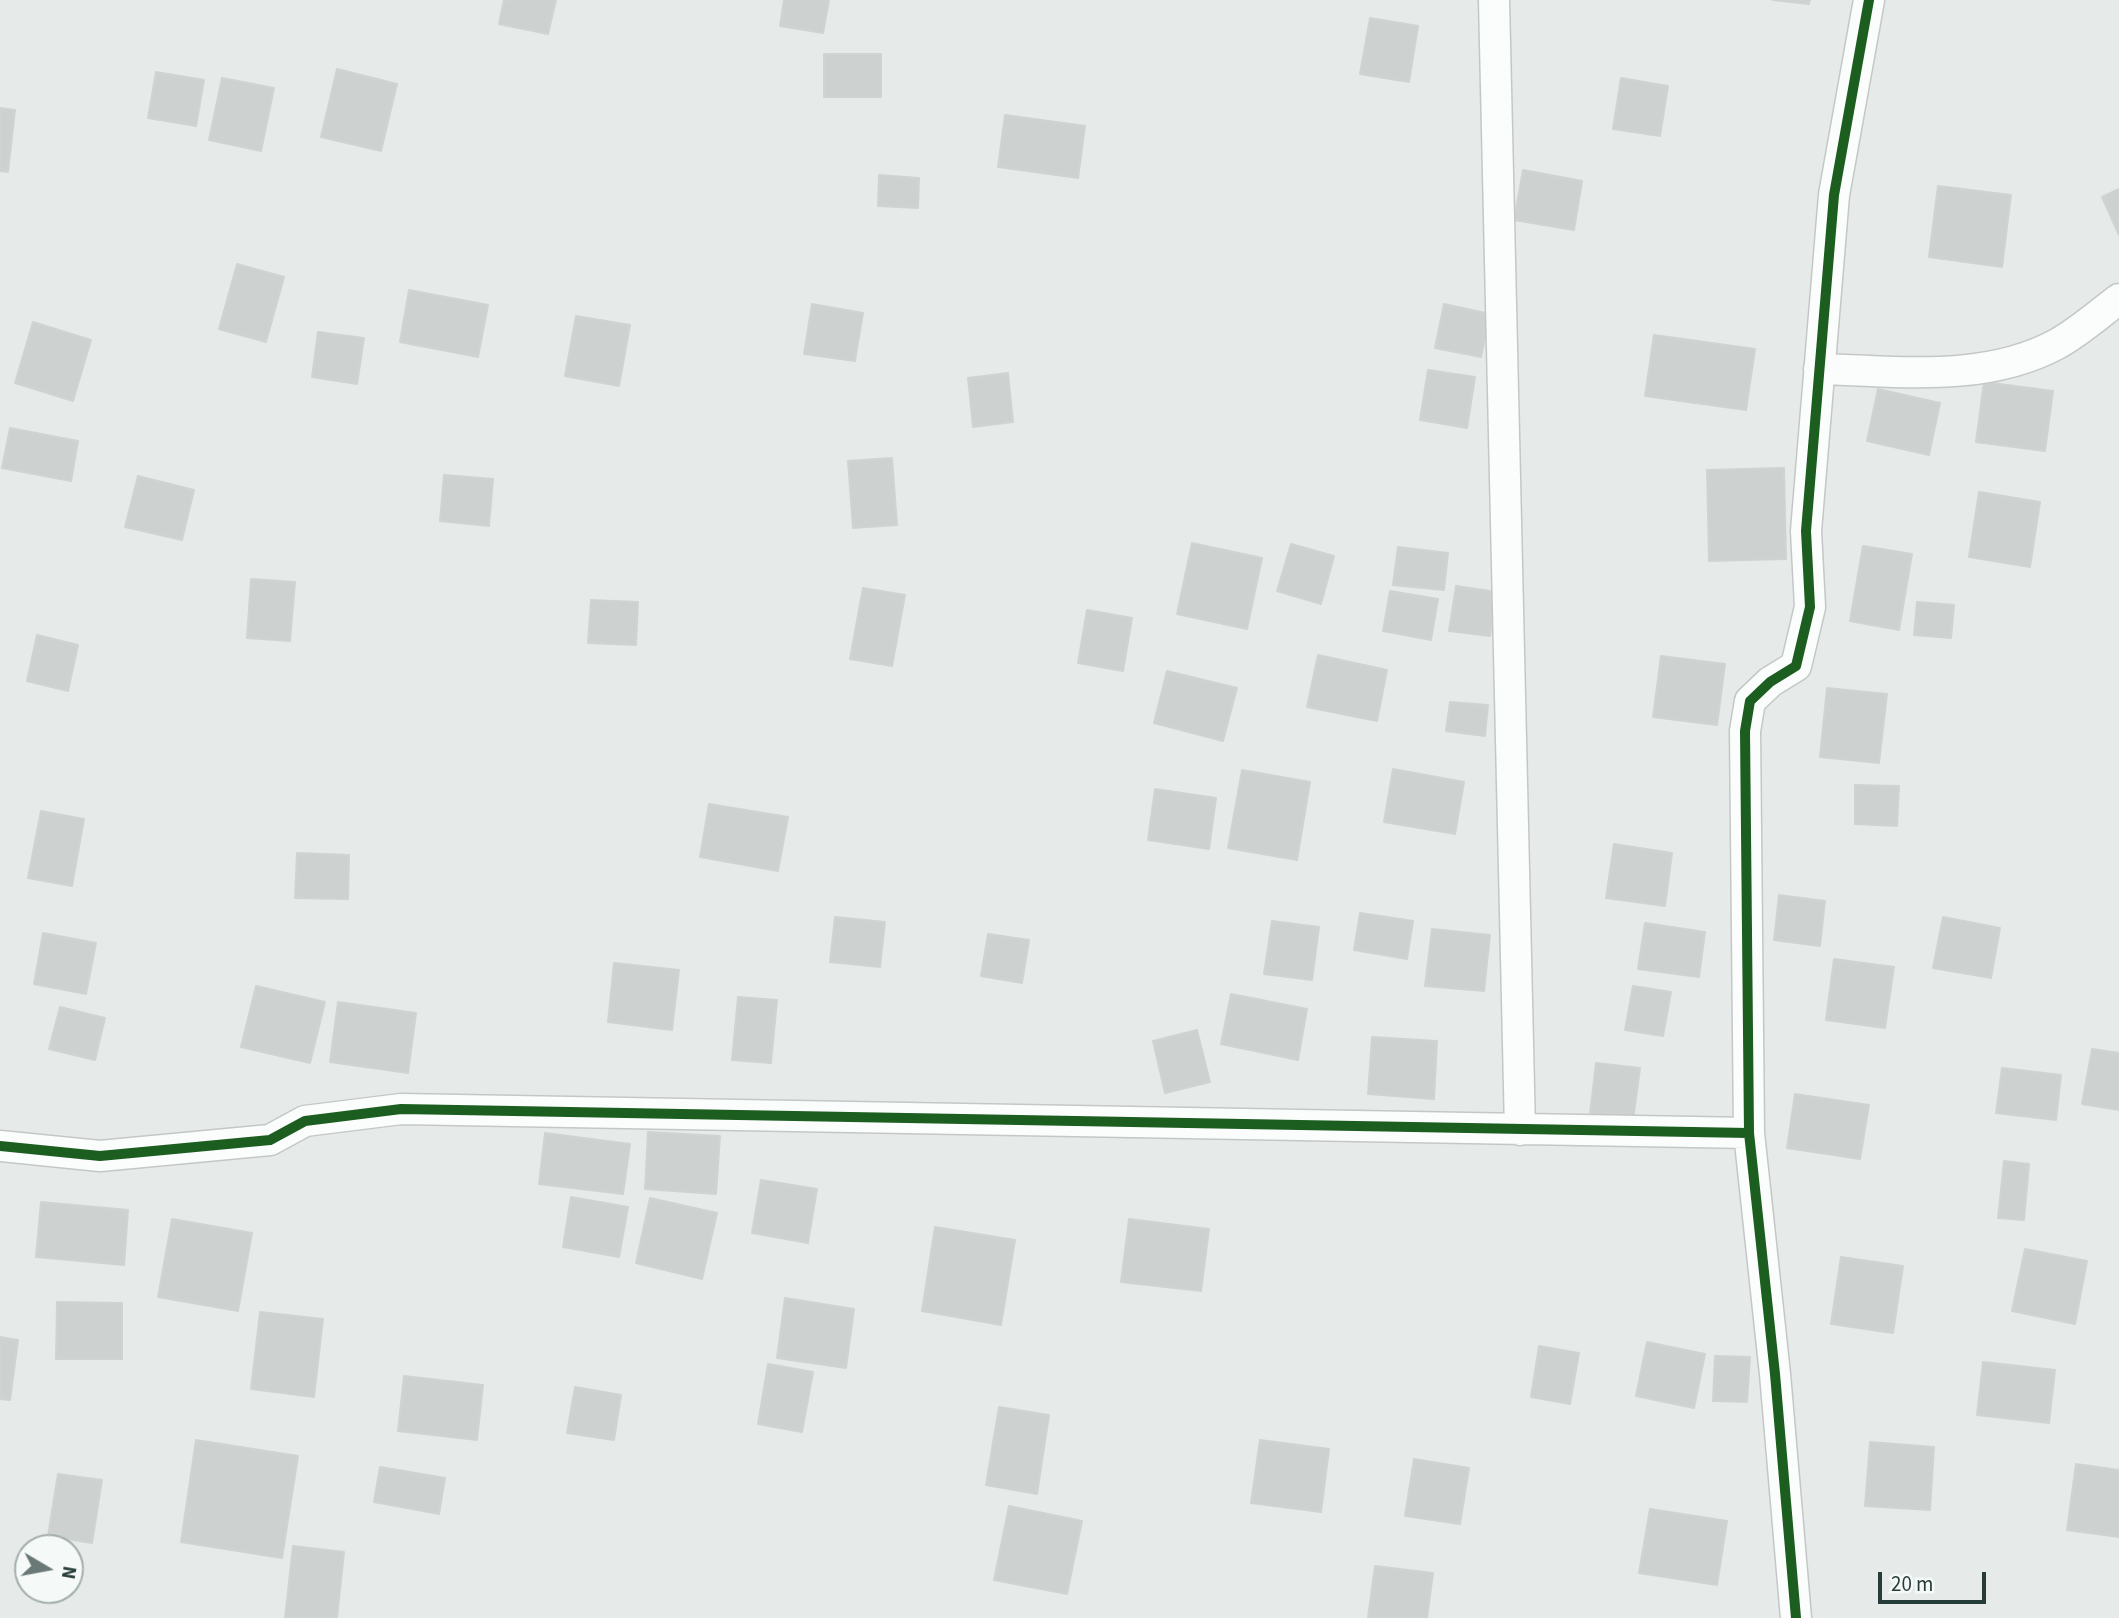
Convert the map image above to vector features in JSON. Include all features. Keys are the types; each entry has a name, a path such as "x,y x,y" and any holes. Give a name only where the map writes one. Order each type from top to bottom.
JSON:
{"street":[{"path":"1494,0 1520,1130"},
{"path":"1796,1618 1775,1374 1749,1133 1745,731 1751,701 1770,682 1796,666 1810,607 1805,531 1834,195 1869,0"},
{"path":"1819,369 1945,372 2005,365 2058,343 2119,299"},
{"path":"0,1146 100,1156 257,1142 270,1140 305,1121 401,1109 1749,1133"}],"building":[{"path":"504,0 556,0 548,34 499,24"},
{"path":"784,0 829,0 823,33 780,26"},
{"path":"1773,0 1810,0 1809,4"},
{"path":"1370,18 1418,26 1409,82 1360,74"},
{"path":"824,54 881,54 881,97 824,97"},
{"path":"337,69 397,84 381,151 321,137"},
{"path":"156,72 204,80 196,126 148,118"},
{"path":"222,78 274,88 261,151 209,140"},
{"path":"1621,78 1668,86 1660,136 1613,129"},
{"path":"0,108 15,110 8,172 0,171"},
{"path":"1005,115 1085,126 1078,178 998,167"},
{"path":"1523,170 1582,181 1574,230 1514,220"},
{"path":"879,175 919,178 918,208 878,206"},
{"path":"1938,186 2011,195 2002,267 1929,257"},
{"path":"2119,189 2119,235 2102,197"},
{"path":"237,264 284,277 266,342 219,329"},
{"path":"409,290 488,305 478,357 400,342"},
{"path":"812,304 863,313 855,361 804,354"},
{"path":"1444,304 1490,314 1481,357 1435,348"},
{"path":"576,316 630,325 619,386 565,376"},
{"path":"33,322 91,340 73,401 15,383"},
{"path":"318,332 364,338 357,384 312,377"},
{"path":"1654,335 1755,349 1746,410 1645,396"},
{"path":"1428,370 1475,377 1467,428 1420,420"},
{"path":"1008,373 1013,422 973,427 968,378"},
{"path":"1984,382 2053,391 2045,451 1976,442"},
{"path":"1878,389 1940,403 1929,455 1867,441"},
{"path":"10,428 78,441 71,481 2,468"},
{"path":"892,458 897,525 853,528 848,461"},
{"path":"1784,468 1786,559 1709,561 1707,470"},
{"path":"444,475 493,479 489,526 440,521"},
{"path":"138,476 194,490 182,540 125,527"},
{"path":"1979,492 2040,502 2030,567 1969,557"},
{"path":"1192,543 1262,558 1247,629 1177,614"},
{"path":"1291,544 1334,556 1321,604 1277,591"},
{"path":"1863,546 1912,554 1899,630 1850,621"},
{"path":"1398,547 1448,553 1444,590 1393,585"},
{"path":"251,579 295,582 290,641 247,638"},
{"path":"1456,586 1497,592 1490,636 1449,631"},
{"path":"863,588 905,595 892,666 850,659"},
{"path":"1390,591 1438,599 1431,640 1383,631"},
{"path":"591,600 638,602 636,645 588,643"},
{"path":"1917,602 1954,605 1951,638 1914,635"},
{"path":"1087,610 1132,618 1123,671 1078,663"},
{"path":"37,635 78,645 68,691 27,681"},
{"path":"1318,655 1387,670 1377,721 1307,707"},
{"path":"1661,656 1725,664 1717,725 1653,717"},
{"path":"1167,671 1237,688 1223,741 1154,723"},
{"path":"1827,688 1887,694 1879,763 1820,757"},
{"path":"1450,702 1488,705 1485,736 1446,731"},
{"path":"1393,769 1464,782 1455,834 1384,822"},
{"path":"1242,770 1310,782 1297,860 1228,848"},
{"path":"1855,785 1899,786 1897,826 1855,824"},
{"path":"1155,789 1216,798 1209,849 1148,840"},
{"path":"709,804 788,817 778,871 700,857"},
{"path":"41,811 84,819 72,886 28,878"},
{"path":"1614,844 1672,853 1665,906 1606,898"},
{"path":"297,853 349,855 348,899 295,898"},
{"path":"1779,895 1825,901 1820,946 1774,940"},
{"path":"1360,913 1413,921 1407,959 1354,950"},
{"path":"835,917 885,922 880,967 830,962"},
{"path":"1943,917 2000,928 1991,978 1933,968"},
{"path":"1272,921 1319,927 1312,980 1264,974"},
{"path":"1645,923 1705,932 1699,977 1638,969"},
{"path":"1432,929 1490,935 1484,991 1425,986"},
{"path":"43,933 96,943 86,994 34,984"},
{"path":"988,934 1029,940 1022,983 981,976"},
{"path":"1834,959 1894,967 1885,1028 1826,1020"},
{"path":"614,963 679,970 672,1030 608,1022"},
{"path":"256,986 325,1002 310,1063 241,1047"},
{"path":"1633,986 1671,992 1663,1036 1625,1030"},
{"path":"1231,994 1307,1009 1298,1060 1221,1044"},
{"path":"738,997 777,1000 771,1063 732,1060"},
{"path":"338,1002 416,1013 408,1073 330,1062"},
{"path":"60,1007 105,1018 95,1060 49,1049"},
{"path":"1197,1030 1210,1082 1165,1093 1153,1041"},
{"path":"1372,1037 1437,1041 1434,1099 1368,1094"},
{"path":"2092,1049 2119,1053 2119,1110 2082,1104"},
{"path":"1596,1063 1640,1068 1633,1120 1590,1114"},
{"path":"2002,1068 2061,1075 2056,1120 1996,1113"},
{"path":"1795,1094 1869,1105 1860,1159 1787,1148"},
{"path":"648,1132 720,1136 716,1194 645,1189"},
{"path":"545,1133 630,1144 623,1194 539,1184"},
{"path":"2004,1161 2029,1164 2024,1220 1998,1218"},
{"path":"761,1180 817,1189 808,1243 752,1233"},
{"path":"571,1197 628,1207 619,1257 563,1247"},
{"path":"650,1198 717,1213 702,1279 636,1263"},
{"path":"41,1202 128,1210 124,1265 36,1257"},
{"path":"172,1219 252,1233 238,1311 158,1297"},
{"path":"1129,1219 1209,1229 1201,1291 1121,1282"},
{"path":"935,1227 1015,1240 1001,1325 922,1311"},
{"path":"2025,1249 2087,1261 2075,1324 2012,1311"},
{"path":"1841,1257 1903,1266 1893,1333 1831,1324"},
{"path":"785,1298 854,1309 846,1368 777,1358"},
{"path":"57,1302 122,1303 122,1359 56,1359"},
{"path":"260,1312 323,1319 314,1397 251,1389"},
{"path":"0,1337 18,1340 10,1400 0,1399"},
{"path":"1647,1342 1705,1354 1694,1408 1636,1396"},
{"path":"1539,1346 1579,1353 1570,1404 1531,1397"},
{"path":"1715,1356 1750,1357 1747,1402 1713,1401"},
{"path":"1983,1362 2055,1370 2049,1423 1977,1415"},
{"path":"768,1364 813,1372 802,1432 758,1424"},
{"path":"404,1376 483,1385 477,1440 398,1431"},
{"path":"575,1387 621,1395 614,1440 567,1433"},
{"path":"999,1407 1049,1415 1037,1494 986,1485"},
{"path":"196,1440 298,1456 282,1558 181,1542"},
{"path":"1260,1440 1329,1449 1321,1512 1251,1503"},
{"path":"1870,1442 1934,1447 1930,1510 1865,1506"},
{"path":"1414,1459 1469,1468 1460,1524 1405,1516"},
{"path":"2076,1464 2119,1470 2119,1537 2067,1530"},
{"path":"380,1467 445,1478 439,1514 374,1502"},
{"path":"58,1474 102,1480 92,1543 84,1542 84,1534 48,1534"},
{"path":"1009,1506 1082,1521 1067,1594 994,1580"},
{"path":"1650,1509 1727,1521 1717,1585 1639,1573"},
{"path":"293,1546 344,1552 337,1618 285,1618"},
{"path":"1375,1566 1433,1573 1427,1618 1368,1618"}],"cycle path":[{"path":"1796,1618 1775,1374 1749,1133 1745,731 1750,701 1770,682 1796,666 1810,607 1806,531 1834,195 1869,0"},
{"path":"0,1146 100,1156 270,1140 305,1121 401,1109 1749,1133"}]}
